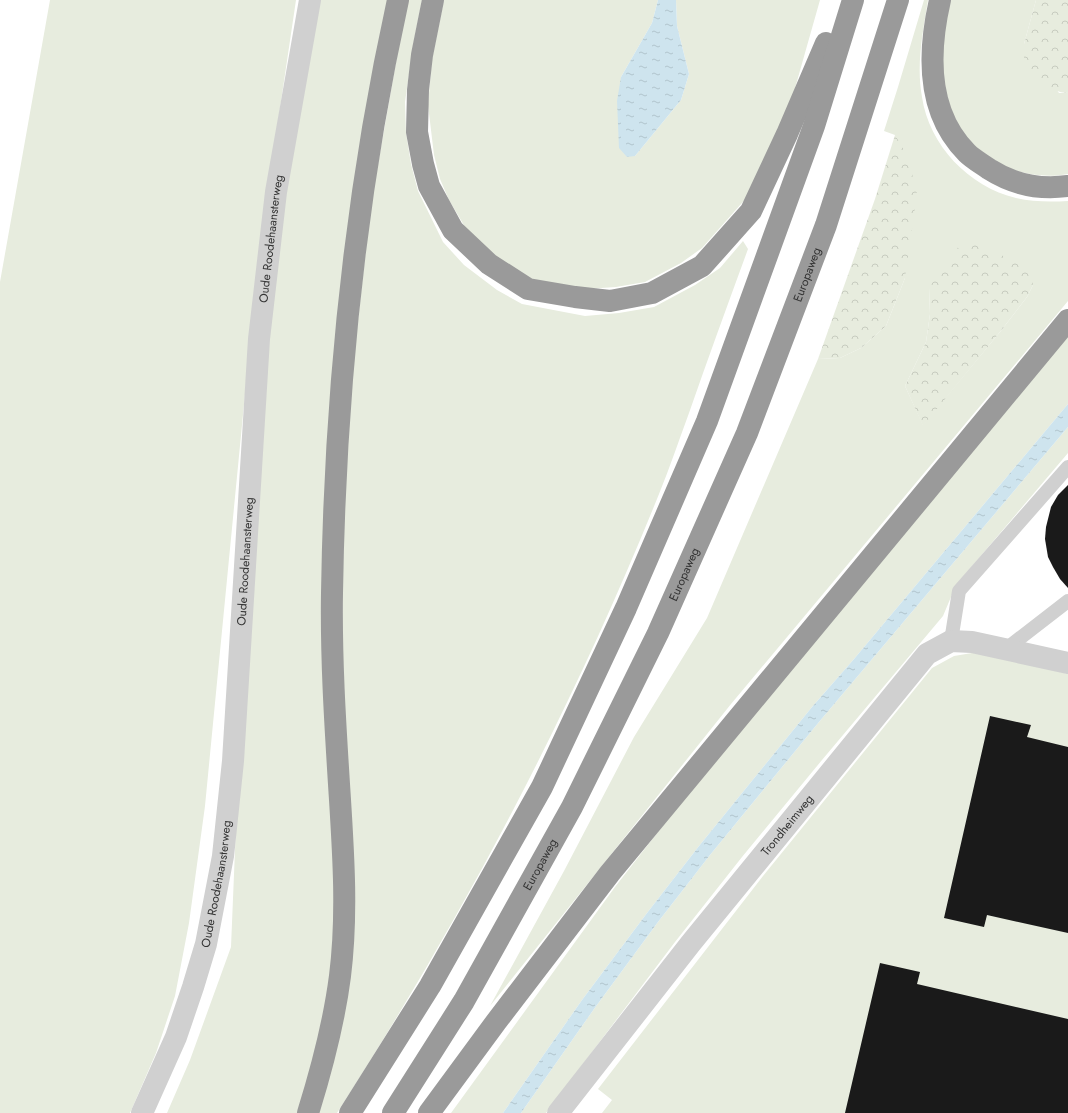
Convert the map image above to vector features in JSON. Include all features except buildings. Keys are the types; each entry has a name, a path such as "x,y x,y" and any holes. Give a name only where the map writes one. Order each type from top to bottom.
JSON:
{"highway":[{"path":"308,1113 318,1081 334,1013 340,974 343,933 343,848 333,661 332,594 340,398 356,248 369,149 387,50 398,0"},
{"path":"433,0 422,55 418,90 417,132 429,186 453,230 489,264 528,289 610,301 652,293 702,266 751,211 787,134 845,0"},
{"path":"350,1113 430,986 542,787 626,608 707,421 814,126 853,0"},
{"name":"Europaweg","path":"393,1113 464,1001 561,827 658,633 747,433 812,262 826,225 898,0"},
{"path":"940,0 934,26 931,59 938,102 953,137 967,153 1000,176 1022,185 1042,188 1068,186"},
{"path":"429,1113 496,1022 610,873 1068,320"}],"street":[{"name":"Oude Roodehaansterweg","path":"142,1113 176,1037 193,987 206,944 223,856 233,761 259,339 276,192 310,0"},
{"path":"951,641 972,642 1068,663"},
{"name":"Trondheimweg","path":"558,1113 691,943 927,654 951,641"}],"lane":[{"path":"951,641 959,592 1068,467"},
{"path":"1006,649 1068,601"}],"green space":[{"path":"50,0 296,0 259,250 205,806 189,923 175,996 156,1053 130,1113 0,1113 0,282"},
{"path":"318,0 388,0 338,327 335,900 328,992 318,1045 297,1113 167,1113 190,1060 231,947 239,753 265,347 281,222"},
{"path":"407,0 422,0 413,46 405,102 406,133 411,164 418,191 443,242 464,265 497,290 522,304 585,316 619,313 654,307 695,285 720,268 743,241 748,249 659,494 590,654 552,733 513,811 471,888 383,1039 337,1113 317,1113 330,1069 342,639 344,501 351,382 371,204"},
{"path":"444,0 658,0 652,23 621,77 635,156 681,100 689,74 677,26 676,0 820,0 786,120 749,195 702,248 681,263 645,282 616,287 586,289 531,279 511,268 482,246 465,227 449,200 440,179 434,155 428,105 432,59"},
{"path":"924,0 928,0 921,48 920,85 926,115 933,131 942,147 954,161 967,174 982,184 1016,198 1055,202 1068,201 1068,301 731,704 490,1006 564,871 634,737 707,618 818,359 840,358 861,348 886,326 905,278 895,135 884,131","holes":["1033,285 1027,297 1000,332 923,425 905,386 926,342 930,314 929,288"]},
{"path":"947,0 1036,0 1024,44 1059,93 1068,93 1068,174 1052,176 1036,175 1005,167 989,159 965,136 957,123 951,108 943,75 941,39"},
{"path":"1036,0 1068,0 1068,93 1049,88 1024,67 1024,44"},
{"path":"895,135 908,157 917,194 905,278 886,326 861,348 840,358 818,359 875,199"},
{"path":"980,244 1019,264 1031,275 1033,285 1027,297 1000,332 923,426 905,386 926,342 930,314 929,288 943,266 960,245"},
{"path":"1068,334 1068,404 812,707 699,846 582,1000 503,1113 451,1113 615,887 722,750"},
{"path":"1068,427 1068,453 956,585 943,616 742,857 675,942 546,1113 521,1113 594,1009 658,922 710,855 819,722"},
{"path":"978,652 1068,674 1068,1113 602,1113 612,1100 598,1089 763,876 932,668 954,656"}],"water":[{"path":"658,0 676,0 677,26 689,74 681,100 635,156 627,157 619,148 617,101 621,77 652,23"},
{"path":"1068,404 1068,427 819,722 710,855 658,922 594,1009 521,1113 503,1113 582,1000 699,846 812,707"}]}
